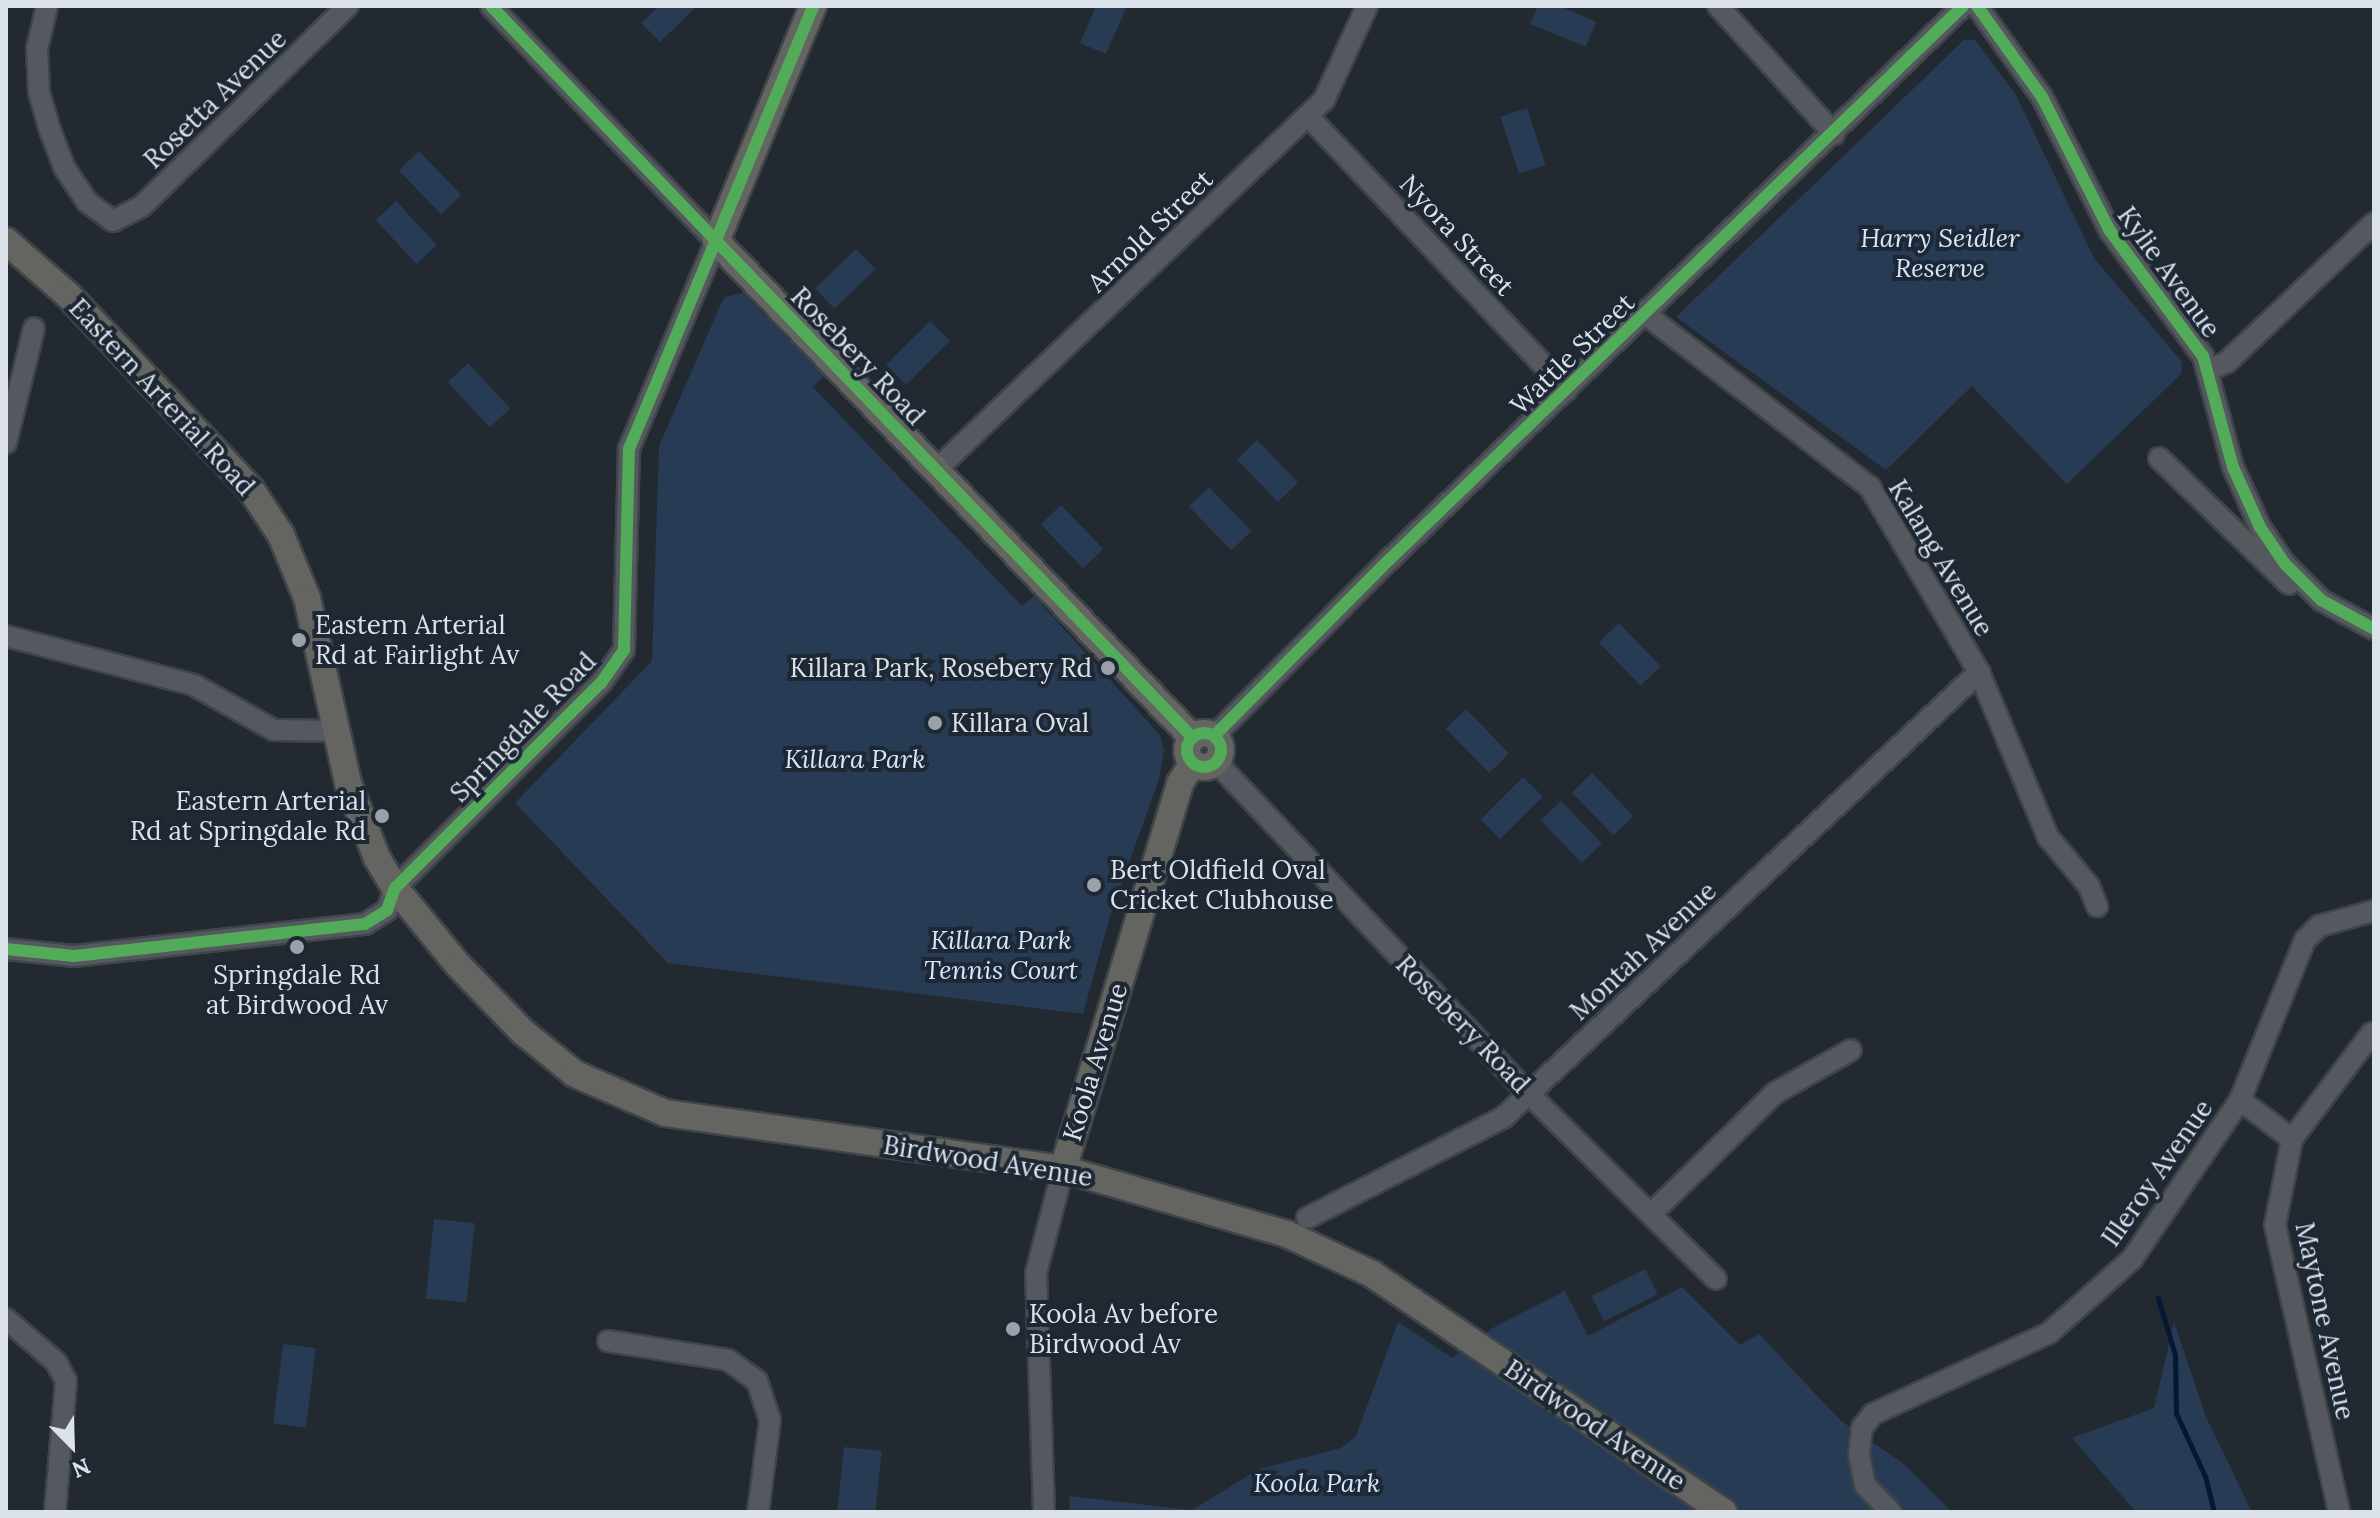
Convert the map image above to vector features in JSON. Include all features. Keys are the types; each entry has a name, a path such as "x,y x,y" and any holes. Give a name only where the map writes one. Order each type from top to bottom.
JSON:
{"main road":[{"name":"Springdale Road","path":"716,241 813,6"},
{"name":"Eastern Arterial Road","path":"6,241 68,295 250,488 281,535 307,598 335,731 362,822 395,888"},
{"name":"Rosebery Road","path":"716,241 1204,750"},
{"name":"Koola Avenue","path":"1063,1169 1180,783 1204,750"},
{"name":"Birdwood Avenue","path":"395,888 523,1032 575,1074 610,1093 665,1113 725,1125 1063,1169 1287,1234 1372,1274 1724,1512"}],"street":[{"name":"Rosetta Avenue","path":"47,6 37,49 39,92 50,130 64,167 87,202 113,221 142,206 348,6"},
{"name":"Rosebery Road","path":"491,6 716,241"},
{"name":"Arnold Street","path":"936,470 1308,116 1335,83 1367,6"},
{"path":"1718,6 1834,134"},
{"name":"Wattle Street","path":"1204,750 1241,704 1963,6"},
{"name":"Kylie Avenue","path":"1977,6 2042,97 2110,231 2195,343 2209,370 2233,467 2260,527 2285,564 2321,600"},
{"name":"Nyora Street","path":"1308,116 1567,390"},
{"path":"2209,370 2227,362 2374,223"},
{"name":"Springdale Road","path":"6,949 74,956 347,929 387,910 395,888 601,683 624,650 629,449 716,241"},
{"name":"Kalang Avenue","path":"1645,314 1870,487 1979,672 2048,837 2089,886 2097,906"},
{"path":"6,443 34,328"},
{"name":"Kylie Avenue","path":"2159,458 2292,587 2374,629"},
{"path":"6,636 194,685 274,730 335,731"},
{"name":"Montah Avenue","path":"1307,1218 1504,1117 1979,672"},
{"name":"Rosebery Road","path":"1204,750 1529,1094 1716,1279"},
{"name":"Illeroy Avenue","path":"1891,1511 1865,1485 1859,1455 1862,1428 1873,1414 2049,1333 2132,1259 2240,1100 2305,940 2319,926 2374,911"},
{"name":"Maytone Avenue","path":"2339,1512 2275,1225 2292,1139 2372,1033"},
{"path":"1651,1214 1775,1093 1851,1050"},
{"path":"2240,1100 2292,1139"},
{"name":"Koola Avenue","path":"1044,1512 1036,1273 1063,1169"},
{"path":"6,1319 56,1362 66,1381 55,1512"},
{"path":"608,1341 728,1360 757,1381 770,1420 758,1512"}],"green space":[{"path":"659,6 697,6 660,42 641,23"},
{"path":"1096,6 1127,6 1106,54 1080,43"},
{"path":"1538,6 1560,6 1596,22 1586,47 1530,24"},
{"name":"Harry Seidler Reserve","path":"1964,40 1975,40 2016,95 2094,258 2182,362 2181,374 2067,484 1972,386 1886,470 1676,317"},
{"path":"1527,108 1546,165 1519,174 1500,117"},
{"path":"419,151 461,195 441,214 399,170"},
{"path":"396,201 437,245 416,264 376,220"},
{"path":"856,249 875,269 834,309 815,289"},
{"name":"Killara Park","path":"743,293 824,376 813,387 1022,606 1034,596 1160,735 1164,751 1159,779 1110,916 1083,1014 668,963 515,803 652,661 659,446 724,297"},
{"path":"930,321 950,341 906,385 886,365"},
{"path":"468,363 510,408 490,427 448,382"},
{"path":"1257,440 1298,482 1278,502 1237,459"},
{"path":"1209,487 1251,531 1231,550 1189,506"},
{"path":"1061,505 1103,549 1083,568 1041,524"},
{"path":"1619,623 1661,666 1641,686 1599,642"},
{"path":"1466,709 1509,754 1489,773 1446,728"},
{"path":"1592,773 1634,816 1614,836 1572,792"},
{"path":"1523,777 1543,797 1500,839 1481,819"},
{"path":"1561,801 1602,843 1582,863 1541,820"},
{"path":"434,1219 475,1223 466,1303 426,1299"},
{"path":"1645,1269 1658,1294 1604,1321 1592,1296"},
{"name":"Koola Park","path":"1682,1287 1740,1345 1759,1334 1841,1421 1903,1463 1952,1512 1070,1512 1069,1496 1192,1510 1259,1469 1341,1448 1356,1436 1398,1322 1452,1358 1496,1326 1565,1291 1588,1336"},
{"path":"2174,1322 2206,1417 2252,1512 2136,1512 2072,1438 2154,1408"},
{"path":"283,1344 316,1348 306,1427 273,1423"},
{"path":"844,1447 882,1451 875,1512 837,1512"}],"waterway":[{"path":"2158,1298 2175,1355 2176,1413 2205,1476 2214,1512"}],"cycle path":[{"path":"491,6 1193,738"},
{"path":"6,949 74,956 365,924 387,910 395,888 601,683 624,650 629,449 813,6"},
{"path":"1214,736 1389,560 1963,6"},
{"path":"1977,6 2042,97 2110,231 2203,356 2233,467 2260,527 2285,564 2321,600 2374,629"},
{"path":"1204,733 1216,738 1221,750 1216,762 1204,767 1192,762 1187,750 1192,738 1204,733"}],"place":[{"name":"Eastern Arterial Rd at Fairlight Av","path":"299,640"},
{"name":"Killara Park, Rosebery Rd","path":"1108,668"},
{"name":"Killara Oval","path":"935,723"},
{"name":"Eastern Arterial Rd at Springdale Rd","path":"382,816"},
{"name":"Bert Oldfield Oval Cricket Clubhouse","path":"1094,885"},
{"name":"Springdale Rd at Birdwood Av","path":"297,947"},
{"name":"Koola Av before Birdwood Av","path":"1013,1329"}],"park label":[{"name":"Killara Park Tennis Court","path":"1001,955"}]}
